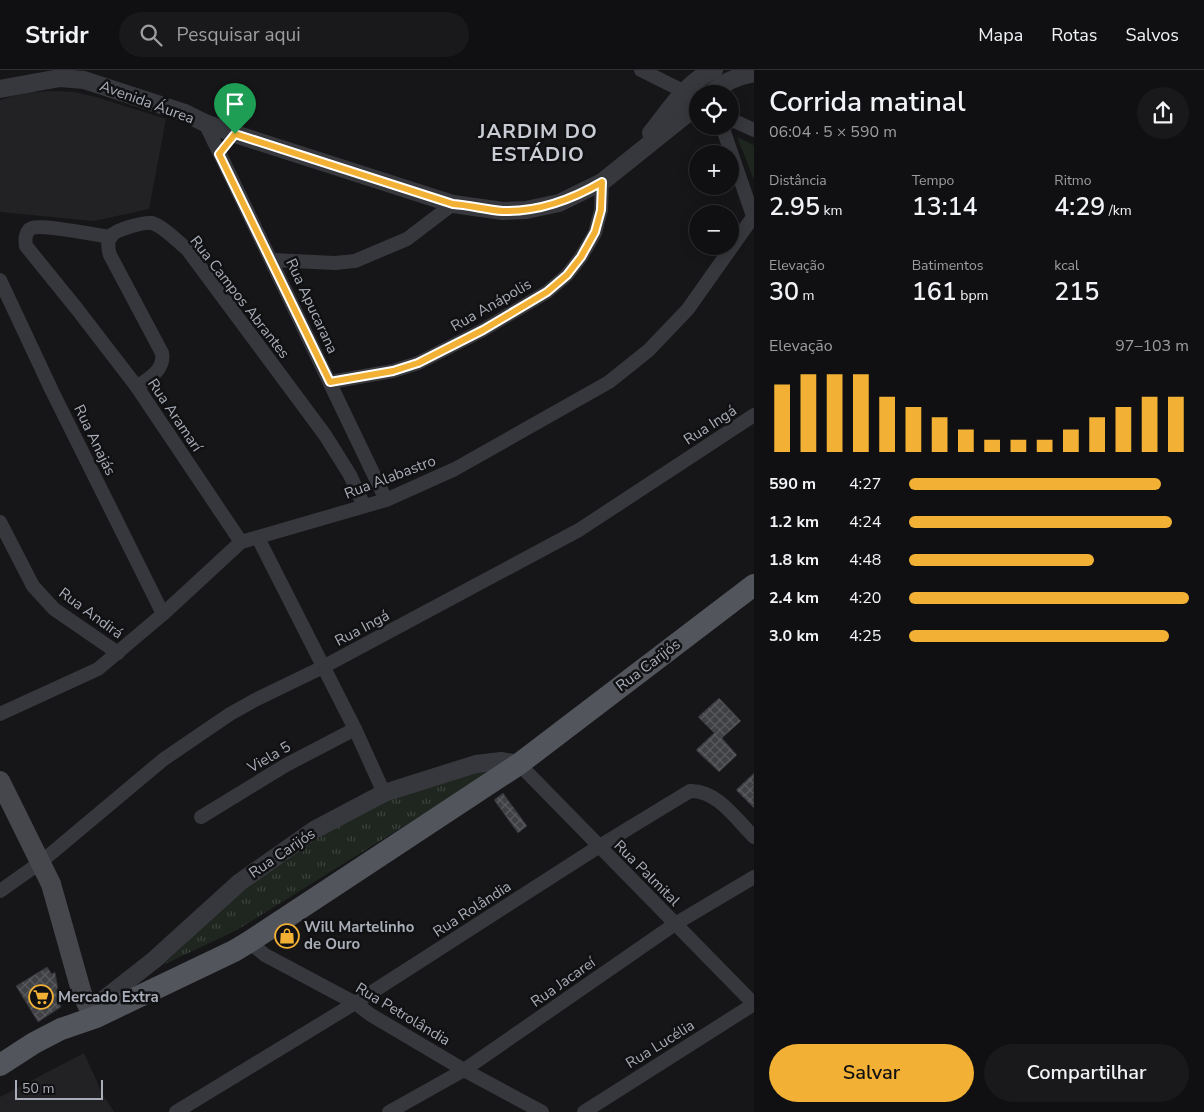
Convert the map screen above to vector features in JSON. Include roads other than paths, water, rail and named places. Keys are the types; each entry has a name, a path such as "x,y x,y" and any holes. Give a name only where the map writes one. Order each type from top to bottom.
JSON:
{"main road":[{"name":"Rua Carijós","path":"0,1065 61,1028 234,951 249,942 519,764 754,586"},
{"path":"0,781 51,884 82,994 93,1014"},
{"name":"Rua Carijós","path":"0,1071 14,1068 68,1038 93,1014"}],"street":[{"path":"641,70 689,96"},
{"name":"Avenida Áurea","path":"697,85 700,78 716,83 754,73"},
{"name":"Avenida Áurea","path":"0,89 60,78 84,80 185,114 235,134 453,204 502,211 526,210 559,203 602,182 689,112"},
{"name":"Avenida Áurea","path":"629,160 689,99"},
{"name":"Rua Apucarana","path":"205,123 386,500"},
{"path":"739,123 754,130"},
{"path":"219,154 235,134"},
{"path":"725,135 753,218"},
{"name":"Rua Anápolis","path":"330,382 393,371 418,363 483,330 547,292 567,275 581,257 595,232 601,210 602,182"},
{"path":"272,260 335,263 355,260 406,239 453,204"},
{"name":"Rua Alabastro","path":"0,714 98,669 241,542 386,500 456,469 610,382 649,350 688,308 753,218"},
{"name":"Rua Campos Abrantes","path":"111,237 115,233 131,227 145,223 153,224 160,227 187,249 325,435 350,475 364,506"},
{"name":"Rua Aramarí","path":"111,237 55,228 32,228 28,231 25,238 26,246 78,309 137,387 241,542"},
{"path":"111,237 108,243 110,255 162,352 163,360 161,366 137,387"},
{"name":"Rua Anajás","path":"0,280 52,391 162,614"},
{"name":"Rua Ingá","path":"0,891 41,862 164,759 216,724 255,700 322,667 579,530 754,415"},
{"name":"Rua Andirá","path":"0,522 32,586 48,604 118,653"},
{"path":"258,538 355,729 384,793"},
{"name":"Viela 5","path":"201,818 286,765 355,729"},
{"name":"Rua Carijós","path":"93,1014 240,882 314,830 384,793 476,764 501,761 519,764"},
{"name":"Rua Palmital","path":"519,764 598,847 754,1004"},
{"name":"Rua Rolândia","path":"176,1112 355,1003 598,847 690,791 705,792 717,800 754,837"},
{"name":"Rua Jacareí","path":"389,1112 464,1070 675,924 754,877"},
{"name":"Rua Petrolândia","path":"249,942 265,954 355,1003 371,1015 464,1070 542,1112"},
{"name":"Rua Lucélia","path":"584,1112 754,1004"}],"place":[{"name":"Will Martelinho de Ouro","path":"287,936"},
{"name":"Mercado Extra","path":"41,997"}],"district":[{"name":"JARDIM DO ESTÁDIO","path":"538,142"}]}
